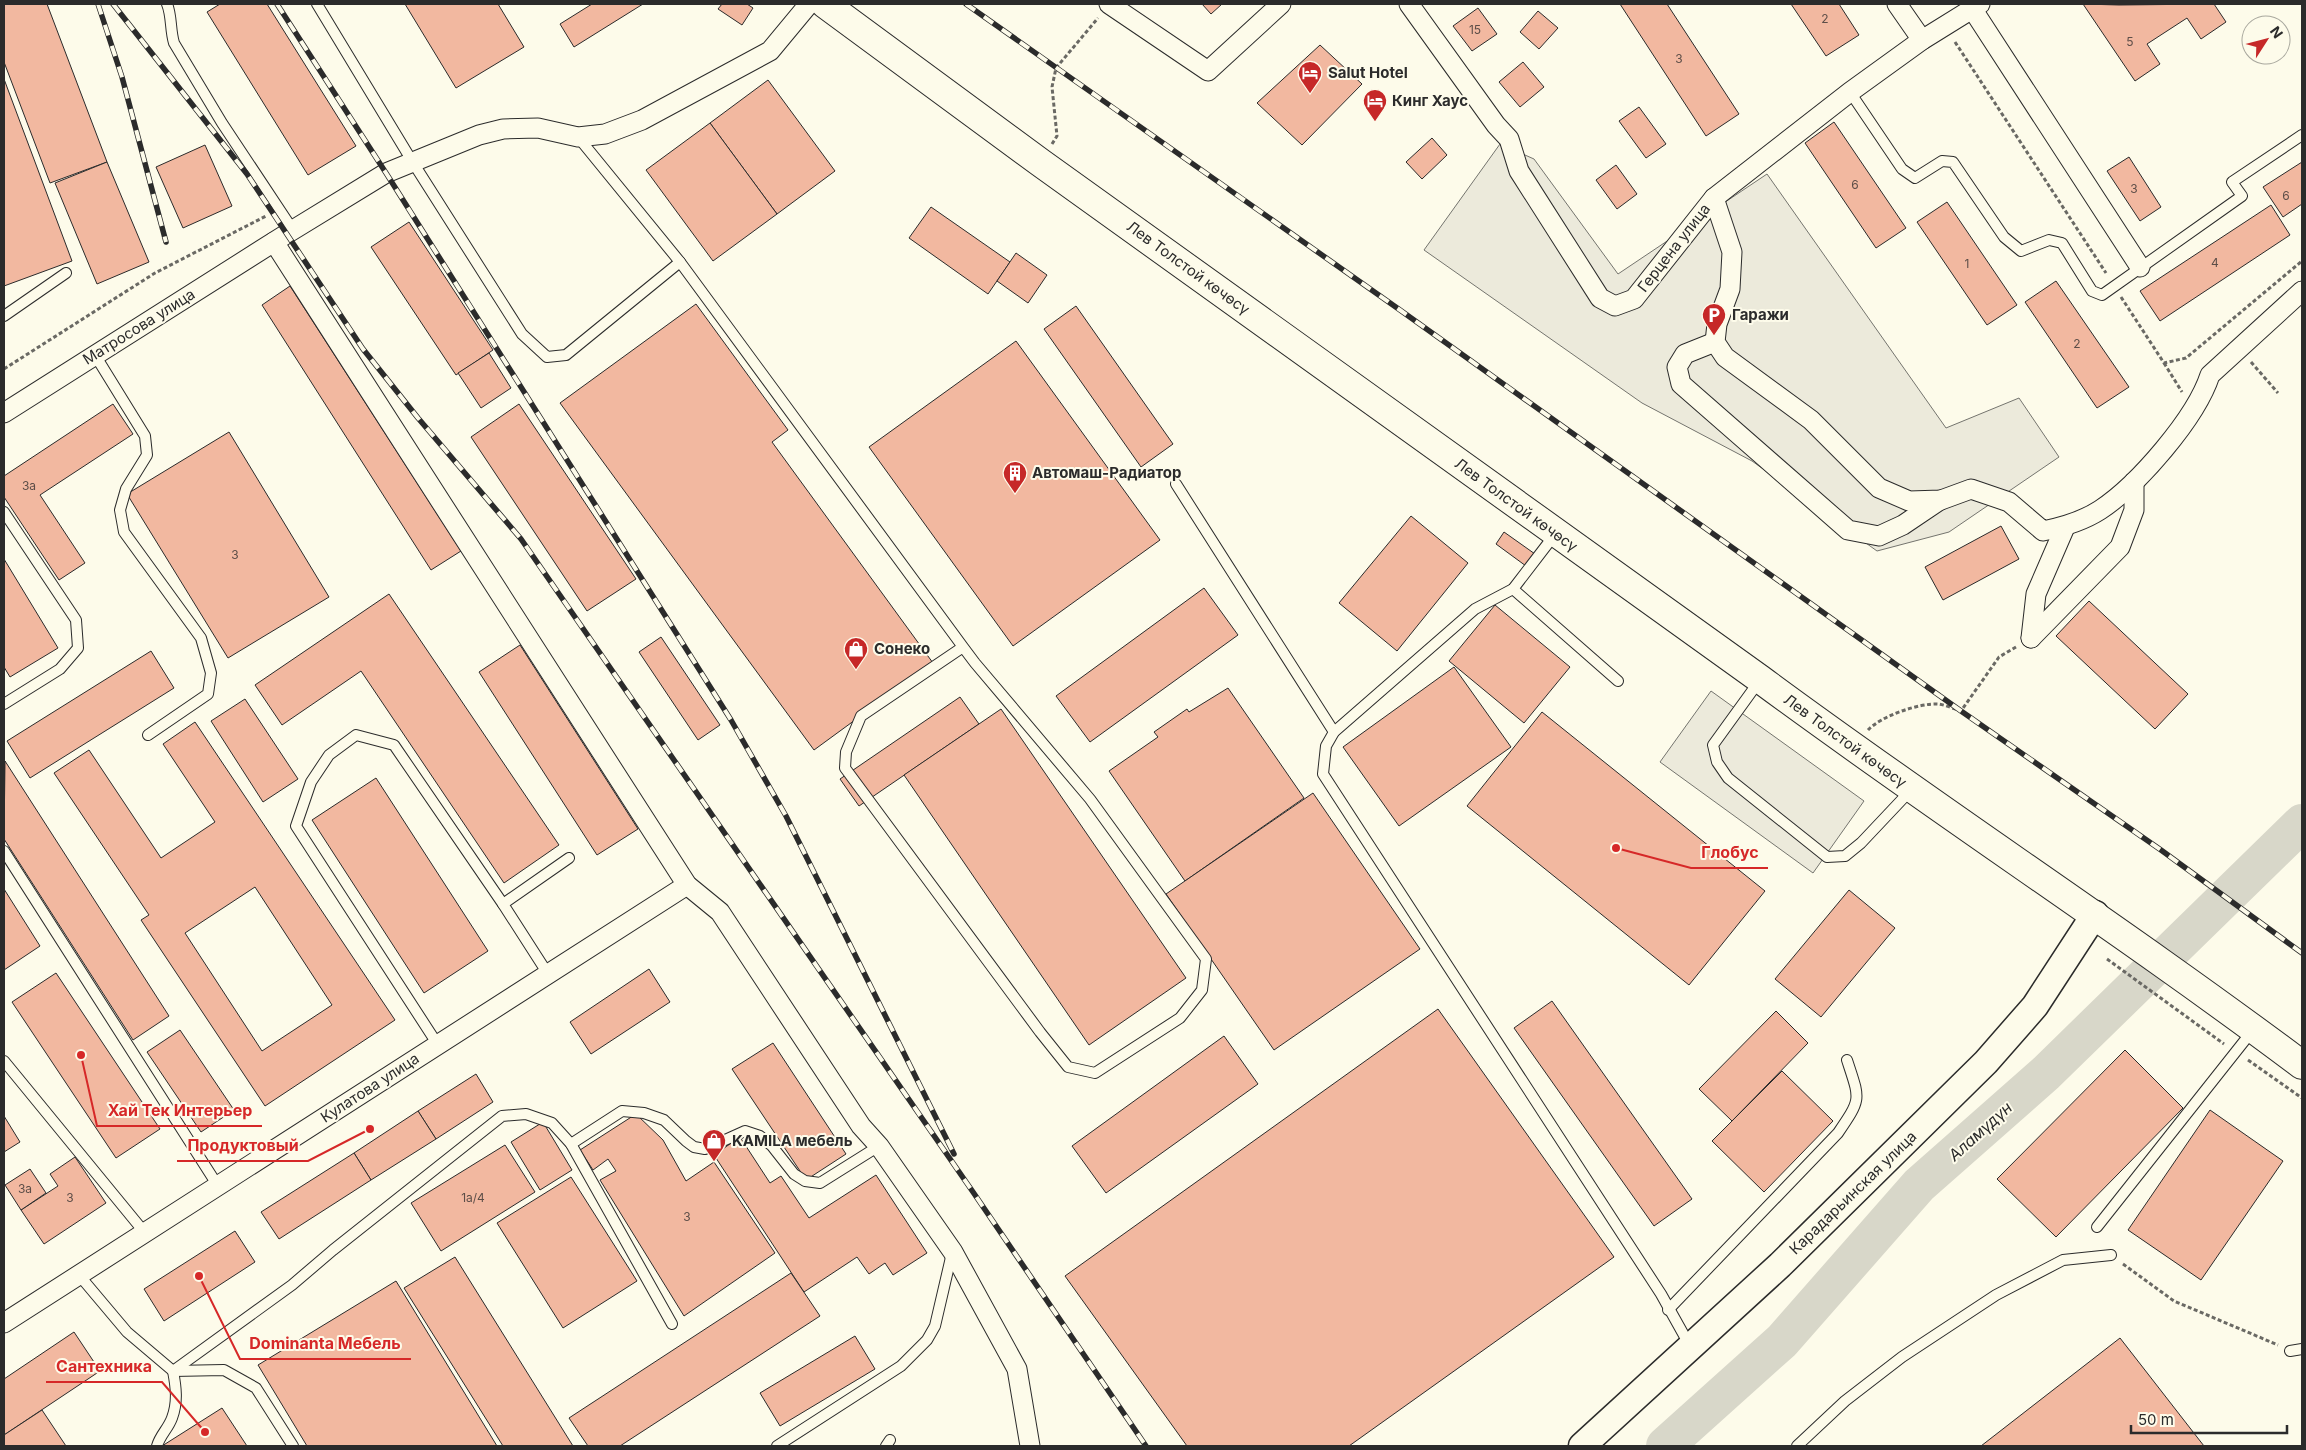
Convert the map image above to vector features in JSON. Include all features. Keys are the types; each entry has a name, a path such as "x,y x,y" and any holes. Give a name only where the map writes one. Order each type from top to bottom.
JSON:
{"main road":[{"name":"Лев Толстой көчөсү","path":"825,4 1041,162 1912,789 2117,930 2302,1065"}],"street":[{"name":"Матросова улица","path":"4,413 386,173 479,135 503,129 538,128 578,137 605,134 642,120 770,51 809,4"},
{"path":"1109,4 1208,71 1281,4"},
{"name":"Герцена улица","path":"1409,4 1496,126 1509,139 1520,171 1600,298 1615,306 1634,299 1714,198 1850,92 1922,40 1976,7"},
{"path":"1897,4 1922,40"},
{"path":"1976,7 2140,267"},
{"path":"1714,198 1732,252 1730,289 1717,324 1715,342 1725,357 1812,420 1880,488 1909,501 1941,500"},
{"path":"274,242 686,886 720,912 861,1126 879,1146 952,1252 1017,1369 1030,1446"},
{"path":"1715,342 1685,354 1677,367 1681,384 1848,530 1879,536 1903,525 1941,500 1971,489 2009,502 2043,531 2065,527 2100,510 2134,482 2193,410 2204,392 2210,375 2302,291"},
{"path":"2031,638 2120,547 2134,510 2134,482"},
{"path":"2031,638 2036,594 2065,527"},
{"name":"Кулатова улица","path":"4,1323 686,886"},
{"name":"Карадарьинская улица","path":"1582,1446 1780,1265 1986,1062 2035,1006 2094,914"}],"lane":[{"path":"167,4 170,11 170,32 174,43 222,124 293,230"},
{"path":"317,4 412,161 522,334 548,357 566,355 680,262"},
{"path":"1850,92 1902,169 1916,178 1942,161 1953,162 2004,237 2020,251 2049,240 2062,243 2092,291 2102,295 2242,196 2232,182 2302,135"},
{"path":"578,137 680,262 963,647 1090,799 1206,959 1202,990 1180,1018 1095,1073 1068,1067 1040,1032 845,768 846,752 861,716 963,647"},
{"path":"4,316 66,273"},
{"path":"95,355 145,436 147,455 126,489 120,510 124,532 201,638 211,673 208,694 148,735"},
{"path":"1176,484 1334,732"},
{"path":"4,512 76,620 78,648 60,669 4,704"},
{"path":"1556,533 1513,589 1475,610 1334,732 1326,746 1323,774 1655,1286 1691,1347"},
{"path":"1513,589 1618,681"},
{"path":"1760,678 1713,745 1717,762 1728,778 1827,857 1845,856 1912,789"},
{"path":"438,1045 296,826 311,782 330,755 356,736 394,745 503,904 548,974"},
{"path":"4,851 218,1186"},
{"path":"503,904 569,858"},
{"path":"2097,1227 2254,1029"},
{"path":"1668,1310 1838,1133 1853,1111 1858,1096 1847,1060"},
{"path":"4,1061 144,1233"},
{"path":"571,1144 622,1111 644,1113 664,1120 694,1147 705,1149 745,1132 760,1136 772,1146 794,1174 804,1182 820,1183 879,1146"},
{"path":"173,1371 292,1285 333,1250 502,1116 526,1114 552,1123 571,1144 672,1324"},
{"path":"777,1446 901,1366 927,1340 935,1326 952,1252"},
{"path":"1797,1446 1845,1401 1902,1357 1996,1295 2063,1260 2111,1255"},
{"path":"79,1275 127,1332 173,1371 177,1394 172,1419 159,1438 158,1446"},
{"path":"2290,1351 2302,1348"},
{"path":"173,1371 224,1370 256,1388 293,1446"}],"path":[{"path":"1041,162 1057,136 1052,87 1056,68 1094,22"},
{"path":"4,369 154,273 273,212"},
{"path":"2239,348 2278,393"},
{"path":"2164,363 2193,410"},
{"path":"1874,723 1895,714 1938,704 1961,711 1990,673 1999,657 2031,638"},
{"path":"2107,959 2170,1005"},
{"path":"2111,1255 2174,1301 2290,1351"}],"shaded area":[{"name":"Гаражи","path":"1500,144 1534,159 1618,274 1767,174 1946,428 2019,398 2059,457 1949,532 1877,551 1752,461 1642,403 1424,250"},
{"path":"1711,691 1864,801 1813,873 1660,762"}],"building":[{"path":"4,4 47,4 107,162 50,183 4,62"},
{"path":"220,4 267,4 356,146 308,175 207,12"},
{"path":"405,4 498,4 524,47 456,88"},
{"path":"592,4 643,4 574,47 560,24"},
{"path":"722,4 747,4 753,8 742,25 718,9"},
{"path":"1202,4 1222,4 1211,14"},
{"path":"1620,4 1667,4 1739,114 1706,136"},
{"path":"1791,4 1839,4 1859,35 1826,56"},
{"path":"2083,4 2214,4 2226,22 2201,39 2187,18 2147,44 2160,64 2135,81"},
{"path":"1478,8 1497,34 1472,51 1453,26"},
{"path":"1538,11 1558,28 1539,49 1520,32"},
{"name":"Salut Hotel","path":"1320,45 1362,84 1302,145 1257,103"},
{"path":"1523,62 1544,87 1520,107 1499,82"},
{"path":"4,79 72,261 4,286"},
{"path":"768,80 835,171 777,214 710,123"},
{"path":"1639,107 1666,144 1646,158 1619,121"},
{"path":"1834,122 1906,228 1876,248 1805,143"},
{"path":"710,123 777,214 713,261 646,170"},
{"path":"1432,138 1447,155 1422,179 1406,162"},
{"path":"205,145 232,206 183,228 156,167"},
{"path":"2129,157 2161,207 2140,221 2107,171"},
{"path":"107,162 149,262 97,284 55,183"},
{"path":"2302,162 2302,204 2283,217 2263,187"},
{"path":"1616,165 1637,194 1617,209 1596,180"},
{"path":"1947,202 2017,305 1987,325 1917,222"},
{"path":"2271,205 2290,235 2160,321 2140,291"},
{"path":"931,207 1010,262 988,294 909,238"},
{"path":"409,222 493,350 456,375 371,247"},
{"path":"1016,253 1047,275 1028,303 997,281"},
{"path":"2056,281 2129,387 2097,408 2025,302"},
{"path":"290,286 461,551 431,570 262,305"},
{"path":"696,304 788,430 772,442 933,663 814,750 560,403"},
{"path":"1076,306 1173,444 1141,467 1044,329"},
{"name":"Автомаш-Радиатор","path":"1016,341 1160,540 1013,646 869,447"},
{"path":"489,353 511,388 481,408 458,373"},
{"path":"113,404 133,434 40,495 85,563 59,580 4,497 4,476"},
{"path":"519,404 636,579 587,611 471,437"},
{"path":"229,432 329,597 228,658 127,494"},
{"path":"1411,516 1468,563 1397,651 1339,603"},
{"path":"2001,526 2019,559 1943,600 1925,567"},
{"path":"1504,532 1535,554 1526,566 1496,544"},
{"path":"4,559 58,648 10,677 4,667"},
{"path":"1204,588 1238,635 1090,742 1056,696"},
{"path":"389,594 559,845 504,883 361,671 282,725 255,685"},
{"path":"2089,601 2188,694 2155,729 2056,636"},
{"path":"1495,605 1570,667 1524,723 1449,661"},
{"path":"661,637 720,725 698,740 639,652"},
{"path":"520,645 638,829 597,855 479,672"},
{"path":"151,651 174,688 30,778 7,741"},
{"path":"1454,667 1511,747 1399,826 1343,747"},
{"path":"1228,688 1304,798 1185,881 1109,771 1158,737 1154,732 1187,709 1189,712"},
{"path":"960,697 979,724 859,806 840,779"},
{"path":"245,699 298,779 263,802 211,721"},
{"path":"1001,709 1186,978 1089,1045 904,775"},
{"path":"1542,712 1765,891 1689,985 1467,806"},
{"path":"195,722 395,1020 265,1106 141,920 149,915 54,773 89,750 161,858 215,822 163,744","holes":["255,887 332,1005 262,1051 185,933"]},
{"path":"5,761 169,1016 133,1040 4,839"},
{"path":"376,778 488,951 424,993 312,820"},
{"path":"1313,793 1420,949 1274,1050 1166,894"},
{"path":"4,889 40,946 4,970"},
{"path":"1849,890 1895,928 1821,1017 1775,979"},
{"path":"649,969 670,1002 591,1054 570,1022"},
{"path":"56,973 160,1129 116,1158 12,1002"},
{"path":"1552,1001 1692,1199 1654,1226 1514,1028"},
{"path":"1438,1009 1614,1257 1349,1446 1187,1446 1065,1276"},
{"path":"1776,1011 1808,1043 1732,1121 1699,1089"},
{"path":"180,1030 234,1110 201,1132 147,1052"},
{"path":"1224,1036 1258,1084 1106,1193 1072,1146"},
{"path":"773,1043 846,1154 806,1180 732,1069"},
{"path":"2125,1050 2183,1108 2056,1237 1997,1179"},
{"path":"1782,1071 1833,1121 1764,1192 1712,1141"},
{"path":"476,1074 493,1102 436,1139 418,1111"},
{"path":"2210,1110 2283,1161 2201,1280 2128,1230"},
{"path":"418,1111 436,1139 371,1180 354,1153"},
{"path":"636,1114 663,1140 686,1181 714,1162 775,1253 684,1316 600,1180 616,1171 608,1159 593,1170 580,1150"},
{"path":"4,1116 20,1142 4,1152"},
{"path":"543,1122 572,1170 540,1190 511,1142"},
{"path":"740,1137 770,1183 781,1176 809,1218 876,1175 927,1253 893,1275 885,1263 869,1274 857,1257 804,1292 714,1155"},
{"path":"505,1145 535,1192 441,1251 411,1203"},
{"path":"354,1153 371,1180 279,1239 261,1212"},
{"path":"75,1157 106,1203 44,1244 21,1210 58,1186 50,1174"},
{"path":"30,1169 46,1193 21,1210 5,1185"},
{"path":"571,1177 637,1281 563,1328 497,1223"},
{"path":"235,1231 255,1262 164,1321 144,1289"},
{"path":"455,1257 573,1446 503,1446 404,1288"},
{"path":"791,1273 820,1316 620,1446 588,1446 569,1418"},
{"path":"396,1281 497,1446 307,1446 258,1365"},
{"path":"74,1332 100,1371 4,1435 4,1379"},
{"path":"855,1336 875,1369 780,1426 760,1393"},
{"path":"2120,1338 2204,1446 1981,1446"},
{"path":"222,1408 247,1446 162,1446"},
{"path":"42,1410 66,1446 4,1446 4,1435"}],"waterway":[{"name":"Аламүдүн","path":"1665,1446 1782,1341 1919,1185 2046,1073 2302,823"}],"railway":[{"path":"98,4 122,77 166,242"},
{"path":"113,4 247,174 363,349 418,418 521,539 973,1192 1146,1446"},
{"path":"277,4 386,173 731,720 786,816 954,1154"},
{"path":"966,4 1400,310 1961,711 2161,850 2302,953"}],"place":[{"name":"Salut Hotel","path":"1310,94"},
{"name":"Кинг Хаус","path":"1375,122"},
{"name":"Гаражи","path":"1714,336"},
{"name":"Автомаш-Радиатор","path":"1015,494"},
{"name":"Сонеко","path":"856,670"},
{"name":"Глобус","path":"1616,848"},
{"name":"Хай Тек Интерьер","path":"81,1055"},
{"name":"Продуктовый","path":"370,1129"},
{"name":"KAMILA мебель","path":"714,1162"},
{"name":"Dominanta Мебель","path":"199,1276"},
{"name":"Сантехника","path":"205,1432"}]}
